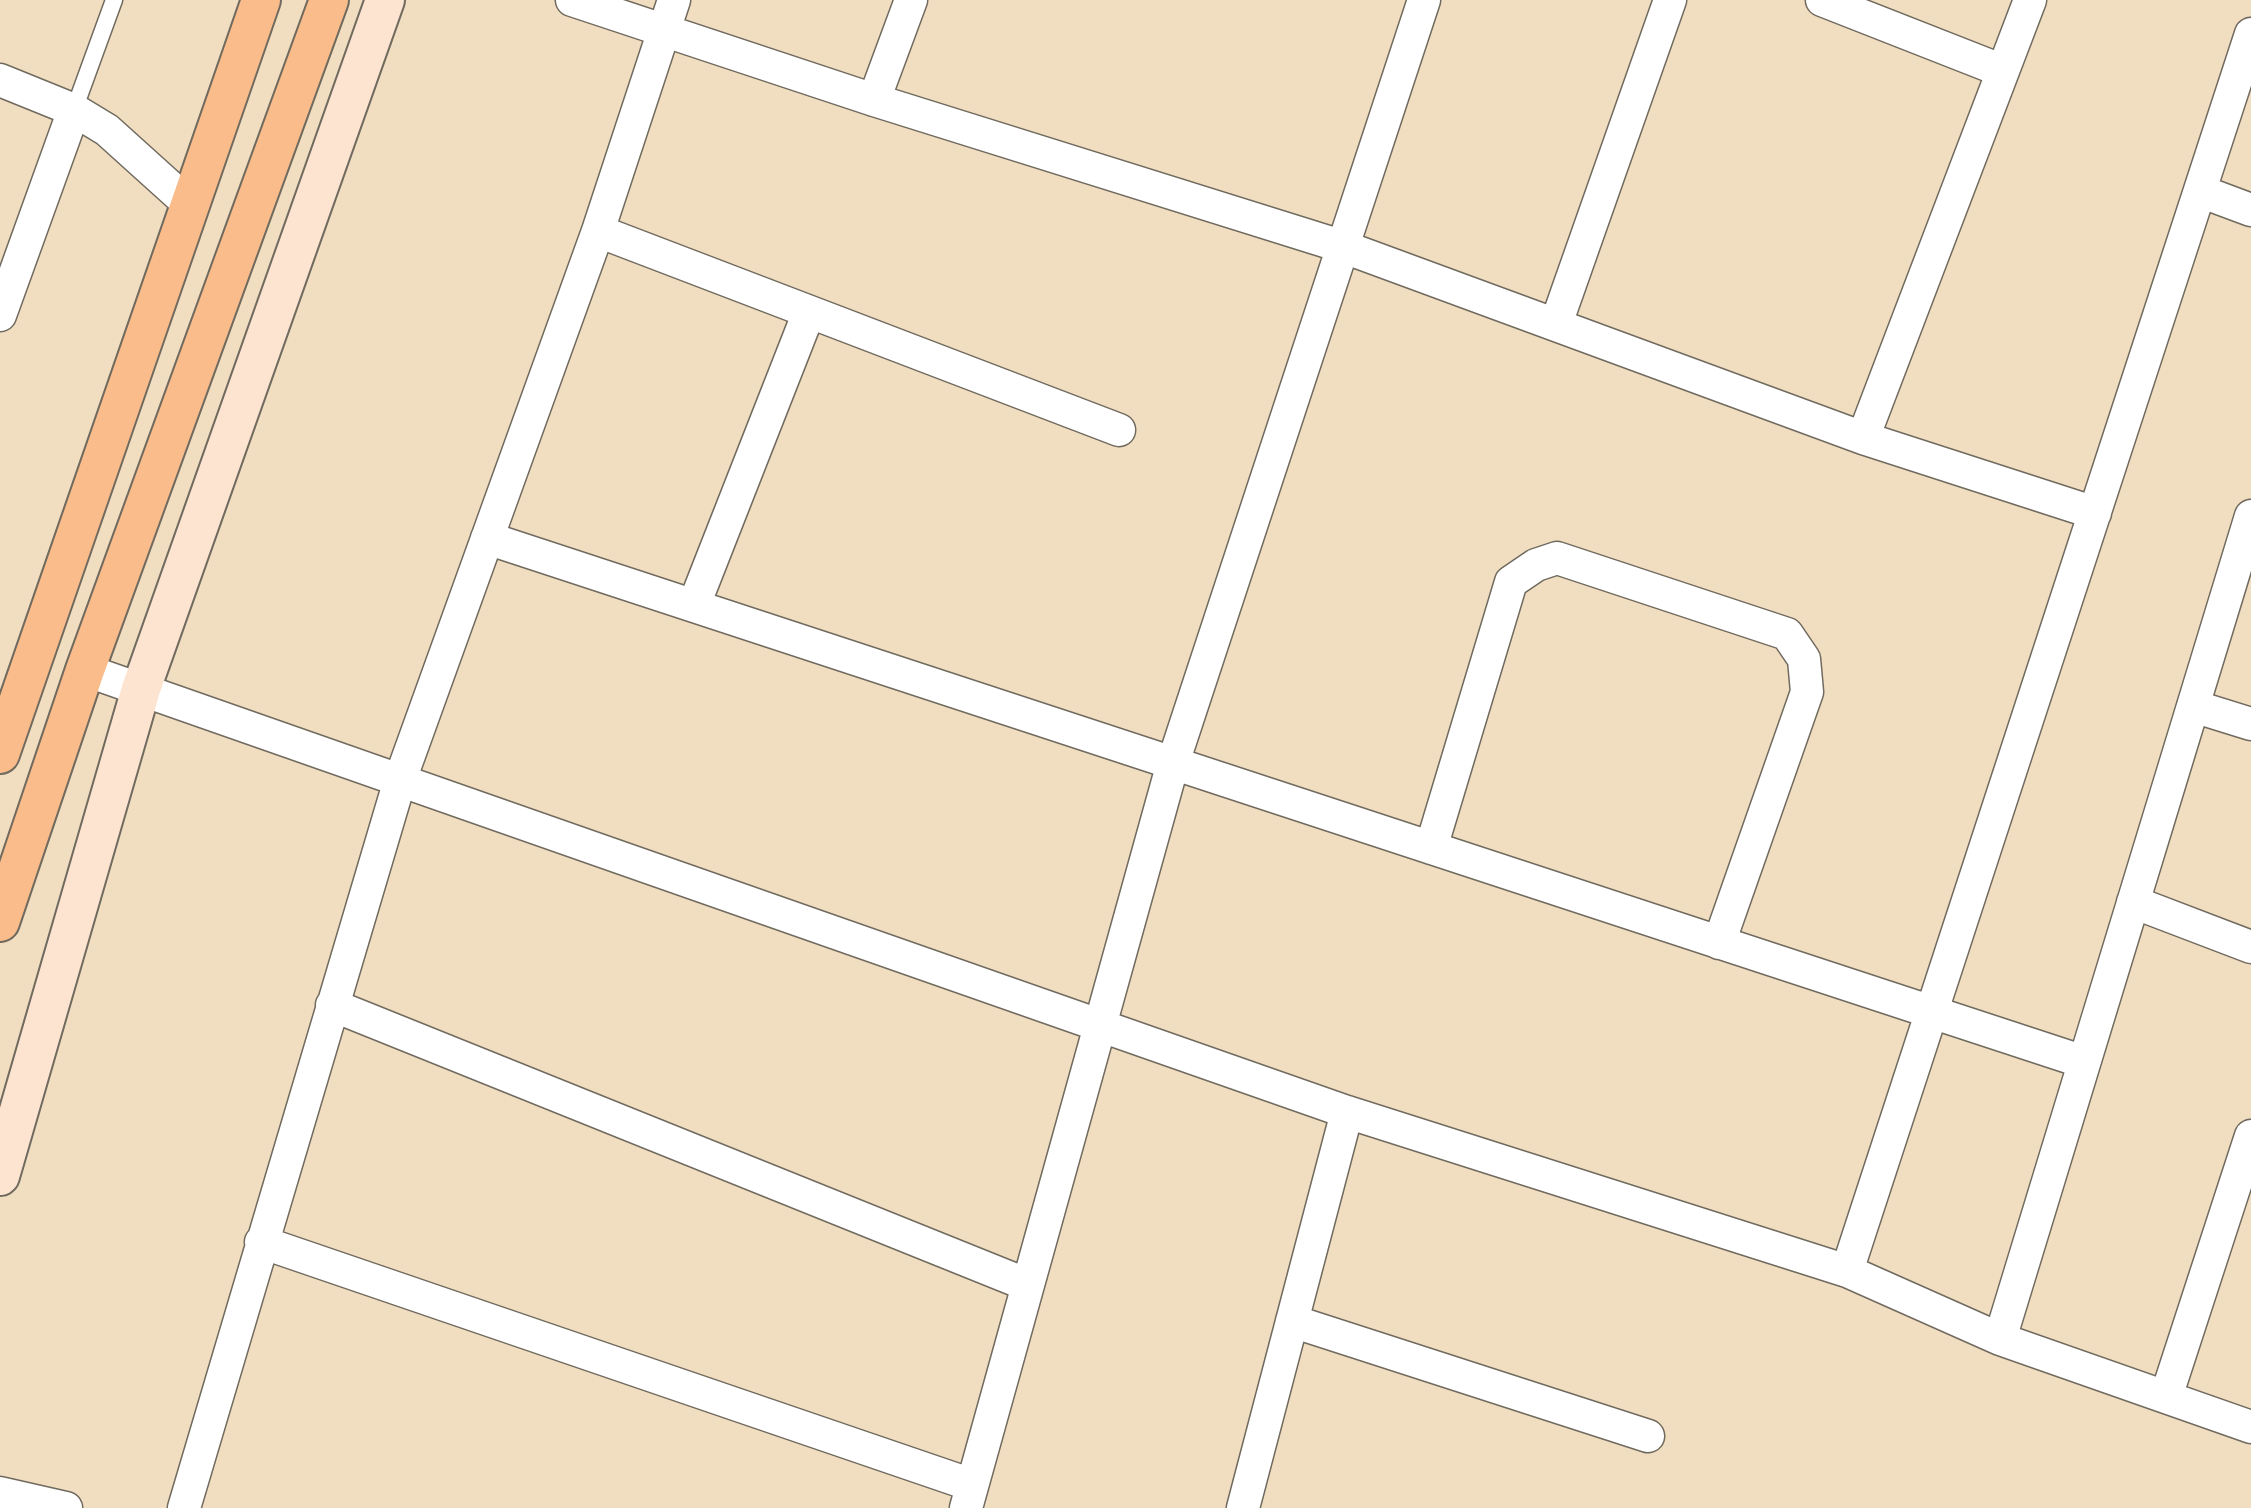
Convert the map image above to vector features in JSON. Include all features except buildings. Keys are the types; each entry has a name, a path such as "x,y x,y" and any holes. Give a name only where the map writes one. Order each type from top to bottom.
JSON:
{"main road":[{"path":"0,754 261,0"},
{"path":"0,922 85,670 329,0"}],"street":[{"path":"0,1176 141,690 385,0"},
{"path":"572,0 874,100 1344,247 1863,438 2095,513"},
{"path":"184,1508 400,780 598,231 674,0"},
{"path":"874,100 911,0"},
{"path":"261,1242 969,1496 1173,763 1424,0"},
{"path":"1556,324 1670,0"},
{"path":"1822,0 2003,71"},
{"path":"1863,438 2030,0"},
{"path":"1847,1271 2251,34"},
{"path":"0,80 74,110 107,130 189,204"},
{"path":"0,315 74,110"},
{"path":"2200,191 2251,210"},
{"path":"598,231 1119,430"},
{"path":"694,606 809,312"},
{"path":"2000,1339 2251,516"},
{"path":"487,538 2084,1062"},
{"path":"1431,848 1511,582 1536,565 1557,558 1583,566 1787,634 1804,659 1807,692 1719,943"},
{"path":"85,670 1347,1112 1847,1271 2000,1339 2251,1427"},
{"path":"2193,706 2251,724"},
{"path":"2133,902 2251,947"},
{"path":"332,1005 1028,1284"},
{"path":"1243,1508 1347,1112"},
{"path":"2166,1397 2251,1136"},
{"path":"1292,1321 1648,1436"},
{"path":"0,1493 66,1508"}],"lane":[{"path":"74,110 114,0"}]}
